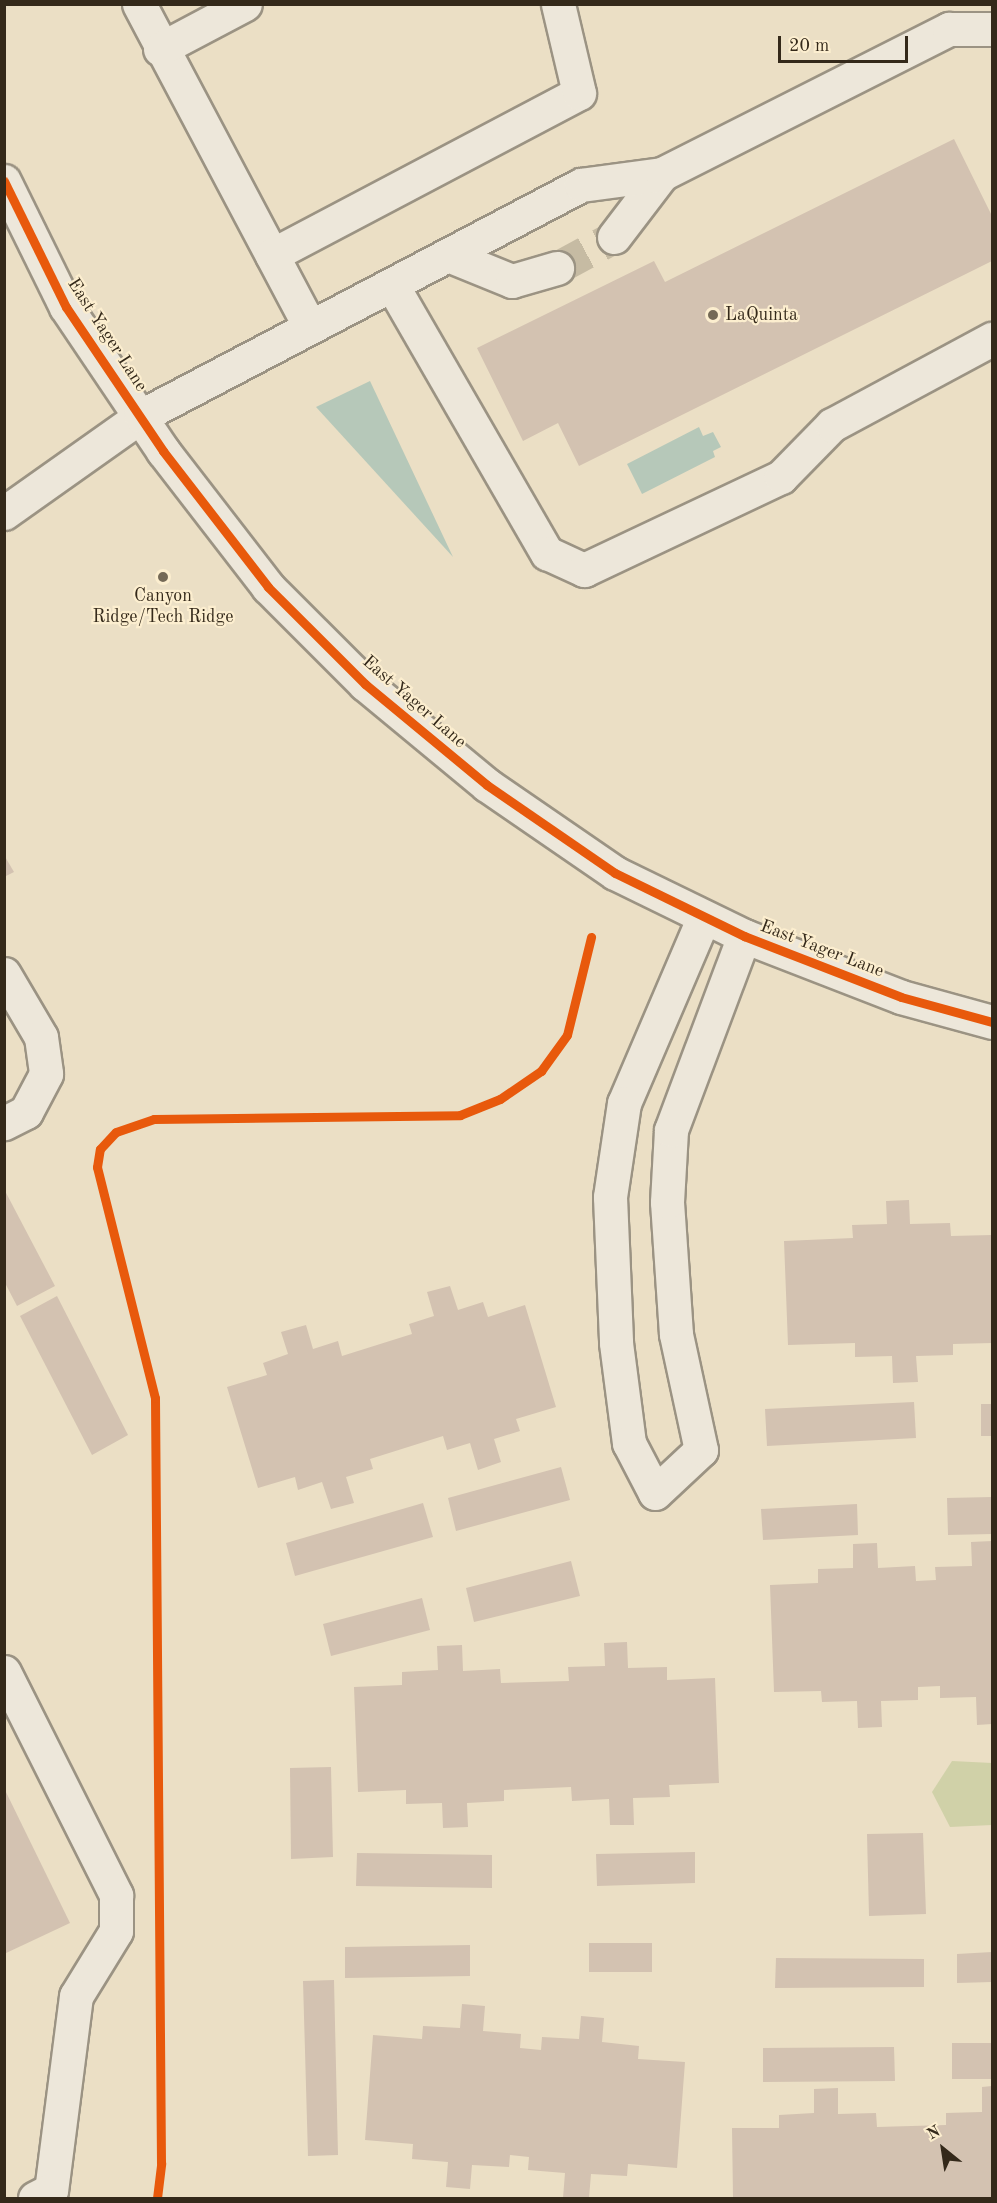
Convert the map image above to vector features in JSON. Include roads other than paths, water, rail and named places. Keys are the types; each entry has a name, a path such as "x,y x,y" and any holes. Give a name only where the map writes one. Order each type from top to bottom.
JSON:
{"street":[{"path":"139,4 160,49 310,327"},
{"path":"160,49 245,4"},
{"path":"272,255 579,93 558,4"},
{"path":"4,513 141,416 581,186 663,174 949,29 993,29"},
{"path":"614,237 663,174"},
{"name":"East Yager Lane","path":"4,181 66,307 141,416 268,587 365,684 486,785 615,873 703,919 744,936 901,997 993,1022"},
{"path":"448,255 512,281 557,268"},
{"path":"392,285 547,554 584,570 782,477 832,425 993,339"},
{"path":"703,919 624,1103 610,1197 616,1343 629,1443 655,1493 701,1450 676,1334 667,1202 671,1130 744,936"},
{"path":"4,974 40,1037 46,1074 26,1112 4,1123"},
{"path":"4,1672 116,1895 116,1931 76,1996 51,2190 35,2199"}],"tunnel":[{"path":"557,268 614,237"}],"place":[{"name":"LaQuinta","path":"713,315"},
{"name":"Canyon Ridge/Tech Ridge","path":"163,577"}]}
